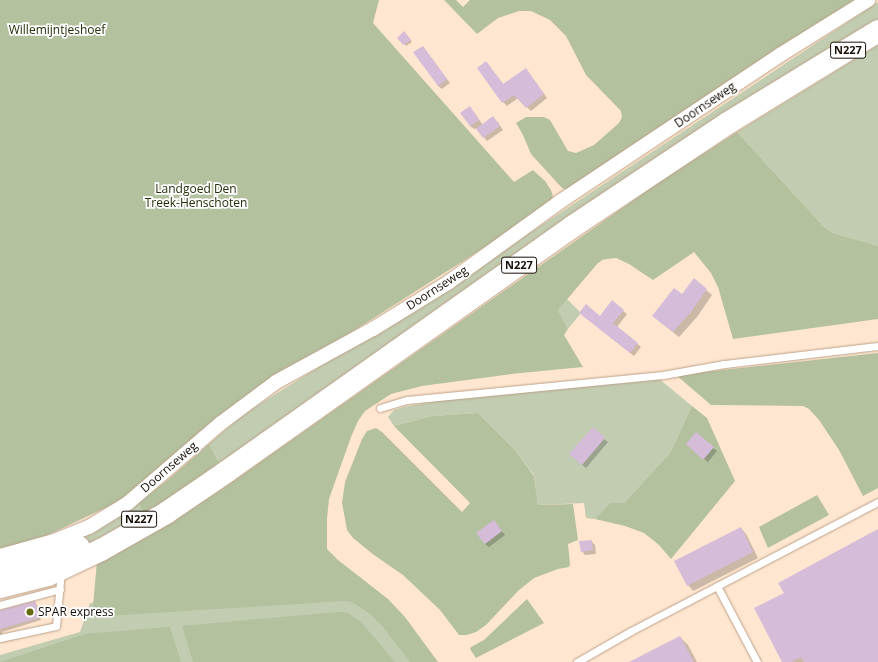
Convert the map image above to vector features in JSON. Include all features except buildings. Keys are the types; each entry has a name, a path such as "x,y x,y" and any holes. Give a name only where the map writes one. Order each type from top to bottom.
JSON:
{"main road":[{"name":"Doornseweg","path":"0,588 57,572 102,539 226,472 572,227 728,123 878,31"},
{"name":"Doornseweg","path":"0,574 57,572"}],"street":[{"name":"Doornseweg","path":"0,556 61,538 89,527 128,503 221,423 276,382 373,329 449,282 561,201 780,56 868,0"}],"lane":[{"path":"380,408 407,400 663,375 724,364 878,346"},
{"path":"577,662 631,631 878,502"},
{"path":"0,638 56,626 57,572"},
{"name":"Doornseweg","path":"0,605 57,572"},
{"path":"716,586 757,662"}],"green space":[{"name":"Landgoed Den Treek-Henschoten","path":"0,0 379,0 373,23 514,182 533,170 545,181 553,196 550,202 496,240 336,342 120,501 35,541 0,554"},
{"path":"444,0 456,0 463,7 470,0 859,0 567,190 562,188 531,154 516,123 526,117 544,117 550,120 568,151 576,153 594,145 619,123 622,117 621,111 586,75 566,36 550,20 531,11 519,11 498,18 477,34"},
{"path":"878,2 878,22 222,468 209,444 245,413 468,274"},
{"path":"878,45 878,246 833,233 825,228 737,132"},
{"path":"737,132 825,228 833,233 878,246 878,319 733,339 718,287 711,273 694,252 653,280 629,264 616,258 607,259 602,260 597,264 558,310 568,329 564,335 583,367 511,374 422,386 391,394 365,411 358,421 351,437 329,499 327,549 338,560 388,599 405,617 438,662 410,662 383,627 369,613 352,602 344,601 92,617 97,561 179,517 222,489 658,183"},
{"path":"567,299 581,313 568,329 558,310"},
{"path":"878,353 878,488 863,496 839,450 819,420 809,409 803,406 711,405 676,375"},
{"path":"658,378 692,406 670,453 624,503 610,503 595,519 586,518 584,503 538,505 534,475 515,450 478,413 432,416 394,426 388,417 394,410 440,400"},
{"path":"692,406 707,418 735,481 671,559 659,545 644,533 625,526 595,519 610,503 624,503 670,453"},
{"path":"478,413 515,450 534,476 538,505 573,504 578,540 568,544 569,567 558,569 534,578 518,591 486,625 476,632 467,635 459,635 440,610 403,575 353,538 347,530 342,503 345,482 362,439 367,431 376,428 382,432 462,512 470,503 394,426 432,416"},
{"path":"209,444 222,468 145,515 138,503 169,479"},
{"path":"817,495 829,515 768,548 759,527"},
{"path":"138,503 145,515 118,530 45,562"},
{"path":"359,576 429,662 0,662 0,655 80,632 90,603 125,599 209,579"},
{"path":"527,599 544,623 476,658 470,649 471,647 484,640"},
{"path":"338,612 348,613 361,622 395,662 193,662 182,626"},
{"path":"170,627 181,662 0,662 85,634"}],"place":[{"name":"SPAR express","path":"30,612"}],"park label":[{"name":"Willemijntjeshoef","path":"57,30"}]}
